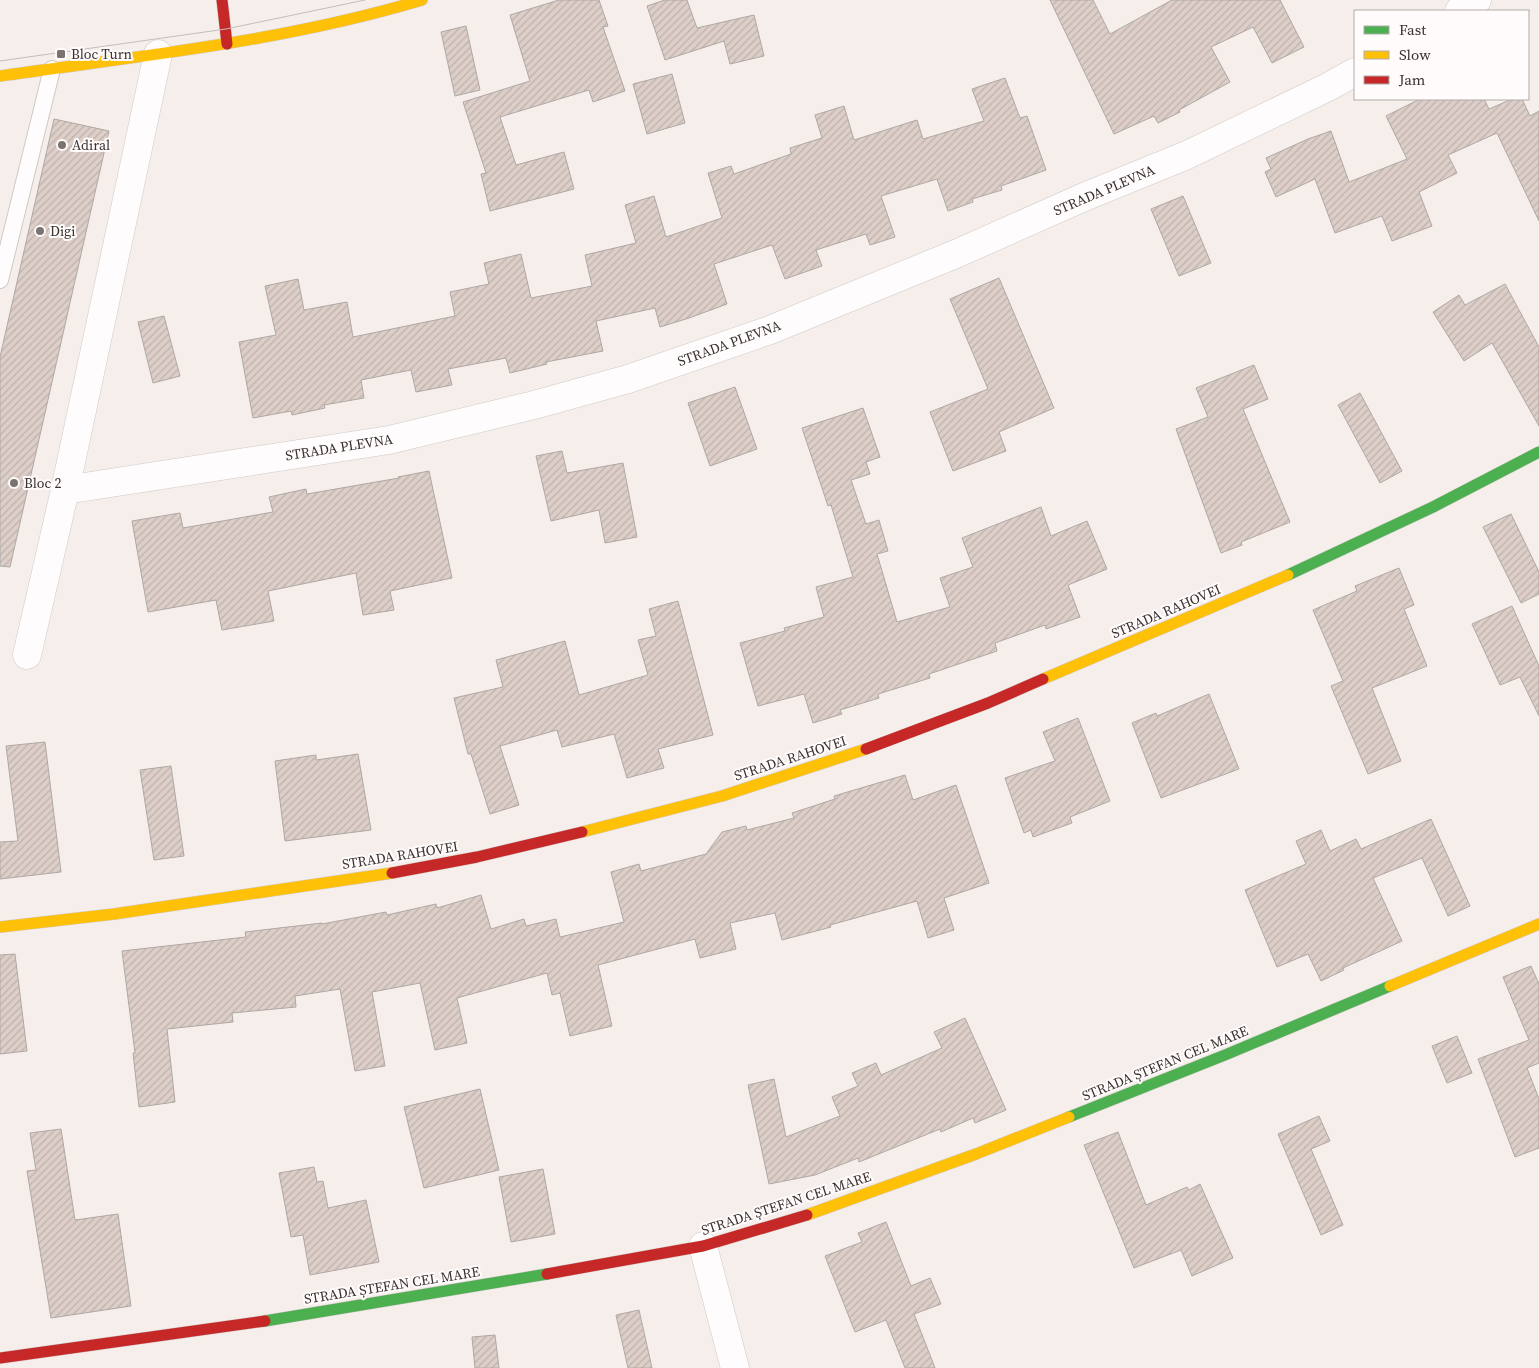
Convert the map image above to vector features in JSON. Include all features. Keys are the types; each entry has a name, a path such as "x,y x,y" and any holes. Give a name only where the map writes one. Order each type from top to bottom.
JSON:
{"street":[{"path":"222,0 227,44"},
{"path":"0,76 227,44 369,16 422,0"},
{"path":"1461,10 1477,0"},
{"path":"27,655 65,490 158,54"},
{"name":"STRADA PLEVNA","path":"65,490 389,440 534,405 628,379 770,330 958,253 1084,197 1187,155 1354,73"},
{"name":"STRADA RAHOVEI","path":"0,927 114,914 378,875 477,857 596,829 740,790 890,741 988,703 1298,571 1539,452"},
{"name":"STRADA ȘTEFAN CEL MARE","path":"0,1358 262,1321 620,1262 702,1246 777,1225 976,1154 1261,1040 1539,924"},
{"path":"702,1246 735,1368"}],"lane":[{"path":"0,280 52,70"}],"building":[{"path":"559,0 599,0 608,26 603,27 625,91 593,102 589,90 500,117 516,165 564,152 574,189 490,211 481,174 486,173 463,102 530,81 510,15"},
{"path":"665,0 687,0 697,28 754,15 764,56 730,64 724,41 665,60 647,6"},
{"path":"1050,0 1093,0 1110,34 1172,0 1280,0 1304,47 1272,63 1253,27 1211,47 1230,82 1158,123 1154,116 1114,134"},
{"path":"466,26 480,90 455,96 441,32"},
{"path":"672,74 685,123 647,134 633,84"},
{"path":"1005,78 1020,118 1027,116 1046,170 1001,186 1002,190 972,199 973,202 948,211 937,179 881,196 895,237 870,245 866,234 816,250 822,266 785,279 772,245 714,264 727,304 660,327 655,308 596,321 603,351 546,362 547,364 510,373 506,358 448,369 452,385 416,392 411,370 361,380 364,398 324,405 325,408 292,415 291,411 253,418 239,342 276,335 265,286 298,279 304,310 347,302 353,337 455,316 450,292 489,284 484,263 521,254 531,298 592,286 585,255 636,243 625,205 654,196 666,237 722,218 708,173 731,166 734,174 791,154 790,148 822,138 815,115 844,106 854,140 917,120 923,139 984,121 972,89"},
{"path":"1418,100 1484,100 1489,109 1510,100 1522,100 1530,116 1539,111 1539,221 1497,133 1448,155 1457,173 1419,192 1432,226 1392,241 1382,216 1335,233 1315,179 1276,197 1265,172 1271,169 1266,158 1331,131 1349,182 1407,159 1386,116"},
{"name":"Bloc 2","path":"54,119 109,131 10,567 0,566 0,357"},
{"path":"1183,196 1211,263 1179,276 1151,209"},
{"path":"999,278 1054,408 999,432 1006,451 953,471 930,412 988,389 950,299"},
{"path":"1505,284 1539,347 1539,426 1492,343 1464,361 1433,312 1459,295 1465,305"},
{"path":"164,316 180,376 153,383 138,322"},
{"path":"1254,365 1268,399 1243,409 1290,522 1241,542 1242,545 1221,553 1176,429 1208,417 1196,388"},
{"path":"735,387 757,449 710,466 688,403"},
{"path":"1360,393 1402,471 1380,483 1338,405"},
{"path":"863,408 880,457 866,462 870,474 851,480 866,524 879,520 888,551 877,554 897,622 950,607 940,578 973,567 962,538 1041,507 1051,536 1087,521 1107,569 1068,585 1080,617 1046,629 1045,625 995,643 997,651 929,674 930,678 878,694 879,698 840,710 842,714 813,723 804,694 758,706 740,643 785,631 784,628 824,617 816,587 853,577 831,505 828,506 802,428"},
{"path":"562,451 567,473 623,463 637,537 605,543 599,510 551,521 536,456"},
{"path":"429,471 452,578 390,591 394,610 363,615 356,573 268,591 274,621 222,630 216,600 148,612 132,521 180,513 183,528 273,512 269,497 306,489 307,494"},
{"path":"1511,514 1539,572 1539,594 1521,603 1483,527"},
{"path":"1399,568 1414,605 1404,609 1427,666 1372,688 1401,761 1368,774 1331,686 1343,681 1313,610 1357,591 1355,586"},
{"path":"678,601 713,735 658,749 664,768 627,778 614,734 562,747 557,730 500,746 519,805 490,814 471,754 468,754 454,698 503,687 496,660 565,641 579,695 648,675 638,640 656,636 649,609"},
{"path":"1512,606 1539,666 1539,716 1520,677 1500,685 1472,624"},
{"path":"1209,694 1239,769 1161,798 1132,723 1156,713 1157,716"},
{"path":"1078,718 1110,801 1070,817 1072,823 1033,837 1031,830 1024,833 1005,778 1055,761 1043,732"},
{"path":"45,742 61,872 0,879 0,842 18,841 6,746"},
{"path":"358,754 371,830 285,841 275,761 316,755 316,760"},
{"path":"171,766 184,856 154,860 140,770"},
{"path":"905,775 913,800 956,785 989,883 944,898 954,930 928,938 917,901 782,940 775,913 730,923 736,949 700,958 695,939 598,965 612,1026 570,1036 560,993 552,995 547,973 457,998 467,1043 435,1050 420,983 372,992 385,1066 355,1071 340,989 295,996 296,1007 232,1013 233,1022 167,1029 175,1102 139,1107 133,1053 135,1053 122,951 246,937 245,932 322,924 386,912 387,915 436,904 437,908 481,895 491,929 524,919 526,926 556,919 560,937 624,922 611,872 639,864 641,871 706,854 722,832 746,826 747,830 794,818 792,813 835,799 834,796"},
{"path":"1431,819 1470,906 1448,916 1422,858 1373,878 1402,941 1343,968 1344,970 1321,981 1308,954 1277,967 1245,890 1306,864 1296,841 1321,830 1330,851 1356,839 1361,849"},
{"path":"15,954 27,1051 0,1054 0,955"},
{"path":"1531,966 1539,984 1539,1063 1527,1068 1539,1099 1539,1148 1515,1157 1478,1059 1529,1040 1503,977"},
{"path":"965,1018 1006,1110 975,1123 973,1118 941,1132 940,1129 859,1162 858,1158 815,1175 769,1184 748,1085 774,1079 786,1137 840,1116 832,1097 858,1086 852,1073 876,1063 881,1075 942,1048 934,1032"},
{"path":"1457,1036 1472,1073 1447,1083 1432,1046"},
{"path":"480,1089 499,1170 424,1188 404,1107"},
{"path":"1319,1116 1330,1141 1311,1149 1343,1225 1321,1235 1278,1134"},
{"path":"61,1129 75,1220 118,1214 131,1306 51,1318 27,1171 36,1170 30,1133"},
{"path":"1118,1132 1146,1205 1187,1187 1189,1190 1200,1184 1233,1258 1192,1276 1181,1250 1134,1268 1084,1145"},
{"path":"314,1167 317,1182 323,1181 328,1208 366,1200 379,1262 310,1275 303,1235 291,1237 279,1173"},
{"path":"543,1169 555,1234 511,1242 499,1177"},
{"path":"886,1222 911,1286 930,1278 941,1304 914,1314 935,1368 905,1368 886,1320 855,1332 825,1256 862,1242 858,1233"},
{"path":"639,1310 652,1368 628,1368 616,1315"},
{"path":"495,1335 499,1368 475,1368 472,1337"}],"tram line":[{"path":"0,61 226,29 365,0"}],"traffic: fast":[{"path":"1288,575 1433,507 1539,452"},
{"path":"1069,1117 1225,1055 1390,986"},
{"path":"265,1321 547,1274"}],"traffic: slow":[{"path":"0,76 265,37 370,14 422,0"},
{"path":"1043,679 1288,575"},
{"path":"582,832 722,796 866,749"},
{"path":"0,927 114,914 392,873"},
{"path":"1390,986 1539,924"},
{"path":"807,1215 976,1154 1069,1117"}],"traffic: jam":[{"path":"222,0 227,44"},
{"path":"866,749 988,703 1043,679"},
{"path":"392,873 477,857 582,832"},
{"path":"547,1274 703,1246 807,1215"},
{"path":"0,1358 265,1321"}],"place":[{"name":"Bloc Turn","path":"61,54"},
{"name":"Adiral","path":"62,145"},
{"name":"Digi","path":"40,231"},
{"name":"Bloc 2","path":"14,483"}]}
